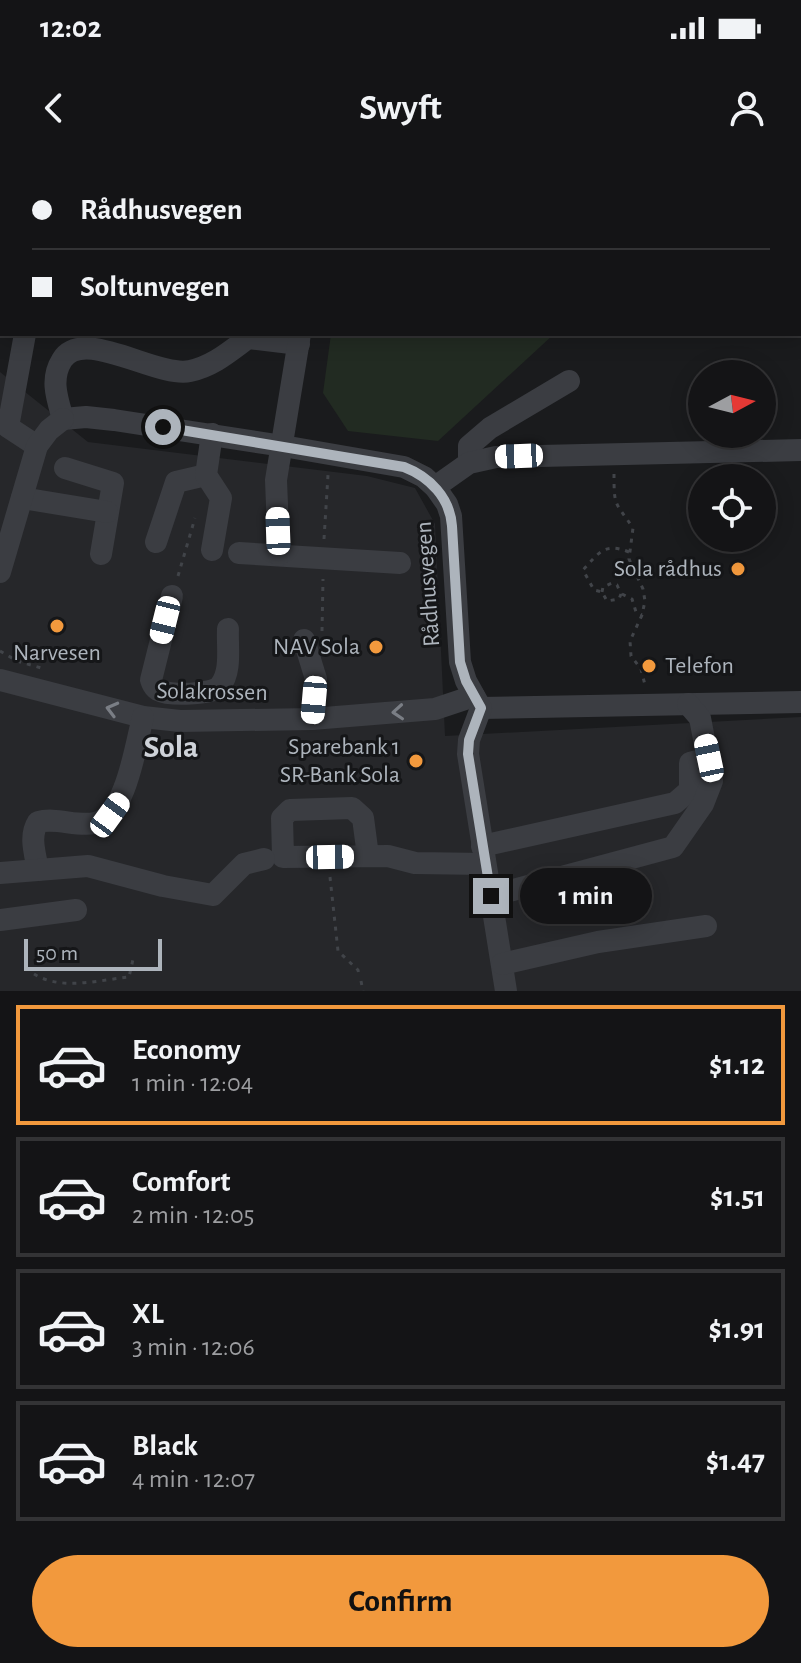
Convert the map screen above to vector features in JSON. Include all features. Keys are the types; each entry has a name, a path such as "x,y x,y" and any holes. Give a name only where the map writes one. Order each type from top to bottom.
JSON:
{"street":[{"path":"25,336 8,427 37,446"},
{"path":"0,572 37,446 49,430 63,419 54,384 58,367 66,353 79,347 101,350 164,371 188,372 216,363 248,338 299,339 276,480 279,555"},
{"path":"469,463 469,446 490,428 569,381"},
{"name":"Rådhusvegen","path":"63,419 86,417 212,434 404,467 424,477 447,504 451,516 459,653 466,681 478,702"},
{"path":"212,434 206,475 221,498 212,550"},
{"path":"435,487 469,463 496,457 801,450"},
{"path":"65,468 113,483 101,554"},
{"path":"156,542 176,482 206,475"},
{"path":"22,498 107,512"},
{"path":"239,553 357,563 400,563"},
{"path":"172,596 151,680 154,688 161,692 183,694 216,690 227,668 228,629"},
{"path":"304,640 316,679 312,719"},
{"name":"Solakrossen","path":"0,680 143,717 180,721 312,719 435,709 478,702"},
{"path":"180,721 183,694"},
{"path":"506,991 468,754 478,702 576,706 801,702"},
{"path":"491,896 673,847 703,804 712,781 700,718 688,704"},
{"path":"38,870 33,842 38,822 92,824 110,815 120,801 143,717"},
{"path":"368,856 363,818 352,808 290,810 282,818 283,857 388,856 415,863 484,855 675,803 690,790 690,763 709,758"},
{"path":"0,873 88,866 163,886 213,895 244,864 264,859"},
{"path":"0,920 76,910"},
{"path":"502,964 598,942 706,926"}],"path":[{"path":"614,468 614,498 618,511 633,528 629,552 645,601 630,641 631,656 641,669 649,705"},
{"path":"172,596 206,475"},
{"path":"621,594 619,599 607,601 602,592 594,590 583,570 603,550 617,547 629,552"},
{"path":"602,592 603,587 612,583 617,585 621,594 632,599 636,612 642,615"},
{"path":"330,857 338,951 358,970 359,975"},
{"path":"34,974 43,980 62,983 129,977 134,955"},
{"path":"361,981 363,991"}],"shaded area":[{"path":"331,336 552,336 438,441 348,431 323,393"},
{"path":"0,372 88,442 367,476 415,488 435,524 445,736 801,717 801,991 0,991"}],"place":[{"name":"Sola rådhus","path":"738,569"},
{"name":"Narvesen","path":"57,626"},
{"name":"NAV Sola","path":"376,647"},
{"name":"Telefon","path":"649,666"},
{"name":"Sparebank 1 SR-Bank Sola","path":"416,761"}],"district":[{"name":"Sola","path":"171,747"}],"route":[{"path":"163,427 404,467 424,477 447,504 452,526 460,662 466,681 481,708 469,740 468,754 491,896"}]}
